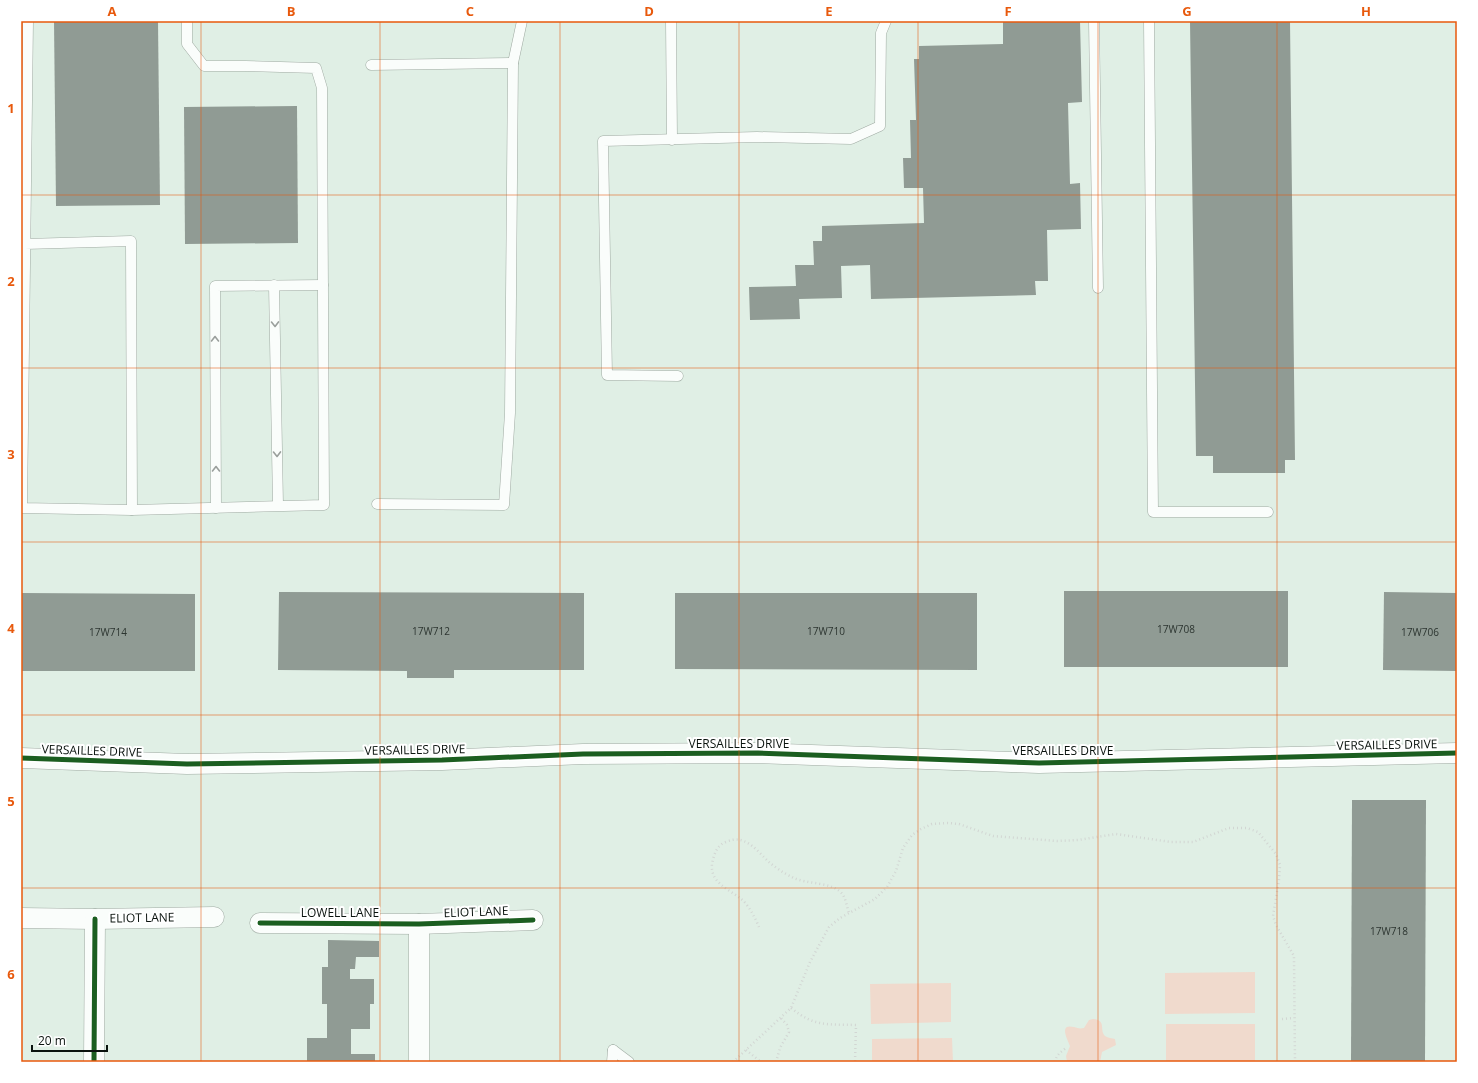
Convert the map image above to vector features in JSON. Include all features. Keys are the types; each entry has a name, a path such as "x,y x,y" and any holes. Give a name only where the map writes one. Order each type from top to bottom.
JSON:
{"street":[{"name":"VERSAILLES DRIVE","path":"21,758 187,764 434,760 582,754 758,753 1039,763 1457,753"},
{"name":"ELIOT LANE","path":"21,918 95,919 214,917"},
{"path":"94,1062 95,919"},
{"name":"ELIOT LANE","path":"419,924 533,920"},
{"name":"LOWELL LANE","path":"260,923 419,924"},
{"path":"419,924 419,1062"}],"lane":[{"path":"28,21 22,508 132,510 324,505 322,88 316,68 204,66 187,44 187,21"},
{"path":"377,504 504,505 510,412 513,62 522,21"},
{"path":"671,21 672,140"},
{"path":"678,376 607,375 603,141 757,137 851,139 880,126 881,33 886,21"},
{"path":"1094,21 1098,288"},
{"path":"1149,21 1153,512 1268,512"},
{"path":"371,65 513,62"},
{"path":"25,244 131,241 132,510"},
{"path":"274,285 278,505"},
{"path":"216,508 215,286 323,285"},
{"path":"612,1062 612,1050 629,1062"}],"path":[{"path":"733,1062 792,1008 810,962 829,927 849,913 876,899 887,887 896,871 903,848 912,836 921,829 932,824 959,824 993,836 1057,841 1078,840 1116,834 1171,842 1193,842 1229,828 1247,828 1258,832 1276,854 1280,865 1273,916 1276,925 1294,956 1295,1062"},
{"path":"759,927 753,914 742,900 717,882 712,870 716,850 722,843 732,839 743,840 756,847 770,862 793,878 831,887 843,895 849,913"},
{"path":"792,1008 803,1017 817,1023 856,1025 855,1062"},
{"path":"776,1062 780,1048 789,1032 787,1025 781,1018"},
{"path":"1282,1019 1294,1018"},
{"path":"1055,1062 1059,1052 1066,1048"},
{"path":"746,1050 760,1062"}],"shaded area":[{"path":"1255,972 1255,1013 1165,1014 1165,973"},
{"path":"951,983 951,1022 871,1024 870,984"},
{"path":"1093,1019 1100,1021 1103,1034 1106,1037 1115,1039 1116,1045 1102,1052 1100,1062 1067,1062 1066,1056 1070,1046 1065,1033 1066,1027 1084,1028 1089,1020"},
{"path":"1166,1024 1255,1024 1255,1062 1166,1062"},
{"path":"952,1038 953,1062 872,1062 872,1039"}],"building":[{"path":"54,21 158,21 160,205 56,206"},
{"path":"1003,21 1080,21 1082,102 1068,103 1070,184 1080,183 1081,229 1047,230 1048,281 1035,281 1036,295 871,299 870,265 841,266 842,298 799,299 800,319 750,320 749,287 796,286 795,265 814,265 813,241 822,241 822,226 924,223 923,188 904,188 903,158 911,158 910,120 916,120 914,59 919,59 919,46 1003,44"},
{"path":"1190,21 1290,21 1295,460 1285,460 1285,473 1213,473 1213,456 1196,456"},
{"path":"297,106 298,243 185,244 184,107"},
{"path":"1064,591 1288,591 1288,667 1064,667"},
{"path":"279,592 584,593 584,670 454,670 454,678 407,678 407,671 278,670"},
{"path":"1384,592 1457,593 1457,671 1383,670"},
{"path":"21,593 195,594 195,671 21,671"},
{"path":"675,593 977,593 977,670 675,669"},
{"path":"1352,800 1426,800 1425,1062 1351,1062"},
{"path":"328,940 379,941 379,957 356,957 355,969 350,969 350,979 374,979 374,1004 370,1004 370,1029 351,1029 351,1054 375,1054 375,1062 307,1062 307,1038 327,1038 327,1004 322,1004 322,967 328,967"}],"cycle path":[{"path":"21,758 187,764 442,760 583,754 758,753 1039,763 1457,753"},
{"path":"94,1062 95,919"},
{"path":"260,923 419,924 533,920"}]}
